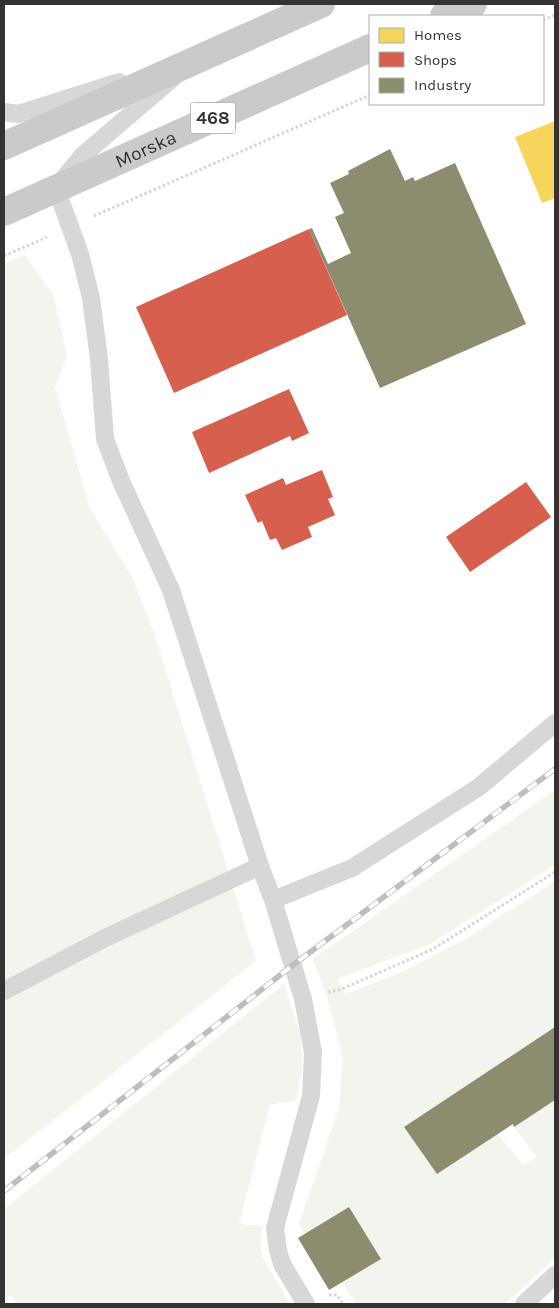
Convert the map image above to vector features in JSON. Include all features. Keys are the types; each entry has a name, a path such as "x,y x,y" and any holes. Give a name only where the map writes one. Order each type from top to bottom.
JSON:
{"main road":[{"path":"4,146 321,4"},
{"path":"446,15 473,4"},
{"name":"Morska","path":"4,212 369,48"}],"lane":[{"path":"4,112 18,114 196,59"},
{"path":"196,59 83,155 56,188 71,226 91,298 99,360 105,439 121,481 171,590 260,866 273,900 303,999 313,1052 311,1096 275,1228 282,1264 306,1304"},
{"path":"273,900 352,868 479,787 555,723"},
{"path":"4,991 105,938 260,866"},
{"path":"524,1304 555,1275"}],"path":[{"path":"4,256 369,95"},
{"path":"342,988 433,949 555,872"}],"shaded area":[{"path":"24,255 53,294 67,355 55,387 90,509 132,577 154,633 256,961 4,1159 4,264"},
{"path":"555,790 555,865 430,944 337,979 346,994 402,972 466,939 555,881 555,1027 404,1127 437,1174 497,1134 524,1165 537,1157 514,1127 555,1100 555,1258 505,1304 356,1304 342,1281 380,1258 349,1207 305,1235 299,1224 339,1108 343,1058 326,993 313,959"},
{"path":"284,984 301,1036 302,1071 296,1100 270,1105 239,1224 263,1226 260,1243 263,1258 290,1304 17,1304 11,1295 4,1299 4,1209"}],"building: Homes":[{"path":"555,121 555,198 542,203 515,137"}],"building: Shops":[{"path":"309,229 347,315 174,393 136,307"},
{"path":"289,389 309,433 292,441 290,436 209,473 192,432"},
{"path":"322,470 333,497 328,499 335,515 308,527 312,537 282,550 276,538 270,540 262,521 258,523 245,495 283,478 286,485"},
{"path":"526,482 551,517 470,572 446,537"}],"building: Industry":[{"path":"390,149 405,181 413,177 415,181 455,163 526,324 380,388 309,229 312,228 328,264 351,253 335,217 344,213 330,183 349,174 348,171"},
{"path":"555,1027 555,1100 514,1127 513,1124 437,1174 404,1127"},
{"path":"349,1207 381,1259 329,1290 298,1238"}],"railway":[{"path":"4,1191 293,965 555,769"}]}
